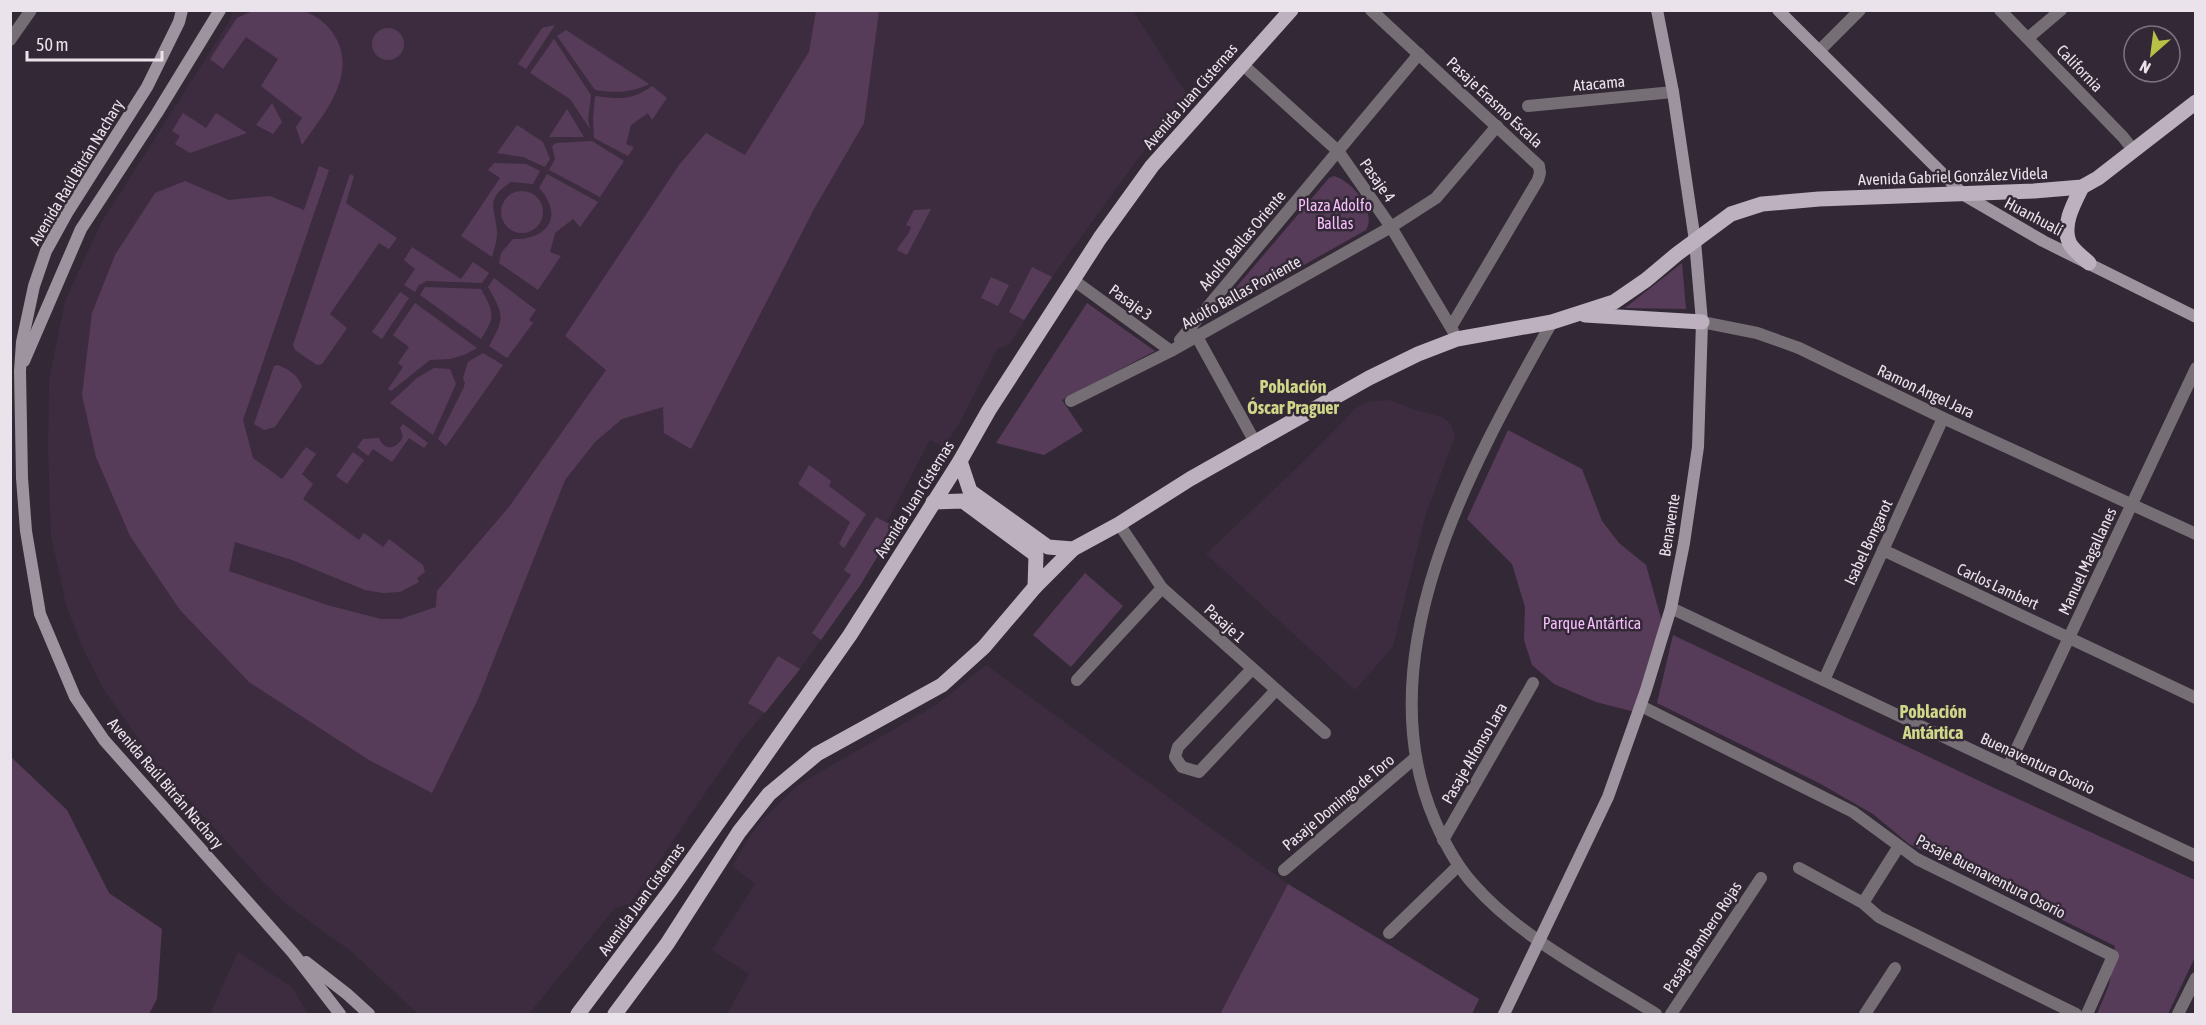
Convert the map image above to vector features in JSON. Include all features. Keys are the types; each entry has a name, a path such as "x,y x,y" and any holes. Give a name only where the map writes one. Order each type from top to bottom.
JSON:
{"main road":[{"name":"Avenida Raúl Bitrán Nachary","path":"182,10 179,22 147,87 67,213 46,251 26,314 20,371 22,478 26,531 40,614 75,697 104,740 293,952 340,1014"},
{"path":"20,371 81,229 157,113 220,10"},
{"name":"Avenida Juan Cisternas","path":"578,1014 670,891 850,635 1072,279 1152,166 1291,10"},
{"name":"Benavente","path":"1504,1014 1541,941 1608,797 1641,706 1671,608 1684,543 1698,447 1702,322 1695,241 1673,93 1657,10"},
{"name":"Huanhualí","path":"1778,10 1964,195 2033,236 2196,317"},
{"name":"Avenida Gabriel González Videla","path":"1119,524 1190,479 1454,333 1552,322 1614,302 1731,214 1762,204 1819,199 1964,195 2082,187 2098,178 2196,102"},
{"path":"2082,187 2067,226 2069,244 2089,263"},
{"path":"1575,315 1702,322"},
{"path":"960,461 970,491 1048,547 1073,549"},
{"path":"933,502 963,501 1036,555 1035,587"},
{"path":"615,1014 667,944 739,832 769,794 817,754 942,685 984,647 1035,587 1073,549 1119,524"},
{"name":"Avenida Raúl Bitrán Nachary","path":"293,952 369,1014"}],"street":[{"path":"10,40 31,10"},
{"name":"Pasaje Erasmo Escala","path":"1371,10 1539,166 1540,173 1454,333"},
{"path":"1819,51 1860,10"},
{"name":"California","path":"2000,10 2134,151"},
{"path":"2028,38 2061,10"},
{"name":"Adolfo Ballas Oriente","path":"1171,351 1192,332 1419,54"},
{"name":"Pasaje 4","path":"1242,64 1338,151 1390,227 1454,333"},
{"name":"Atacama","path":"1528,106 1673,93"},
{"name":"Adolfo Ballas Poniente","path":"1192,332 1390,227 1436,198 1497,126"},
{"name":"Pasaje 3","path":"1072,279 1171,351"},
{"path":"1552,322 1498,419 1448,529 1435,568 1415,658 1412,716 1415,758 1428,804 1443,840 1458,866 1476,887 1507,916 1541,941 1656,1014"},
{"name":"Ramon Angel Jara","path":"1702,322 1735,327 1777,339 2196,534"},
{"path":"1192,332 1256,444"},
{"path":"1071,401 1171,351"},
{"name":"Manuel Magallanes","path":"2008,767 2196,368"},
{"name":"Isabel Bongarot","path":"1824,680 1943,418"},
{"name":"Pasaje 1","path":"1119,524 1162,588 1324,733"},
{"name":"Carlos Lambert","path":"1883,550 2196,698"},
{"path":"1077,680 1162,588"},
{"name":"Buenaventura Osorio","path":"1671,608 2196,856"},
{"path":"1252,669 1178,747 1175,757 1182,767 1199,772 1276,690"},
{"name":"Pasaje Alfonso Lara","path":"1443,840 1533,682"},
{"name":"Pasaje Buenaventura Osorio","path":"1641,706 1853,812 1917,860 2114,956 2086,1014"},
{"name":"Pasaje Domingo de Toro","path":"1284,870 1415,758"},
{"path":"1863,903 1899,846"},
{"path":"1389,933 1458,866"},
{"path":"1799,868 1863,903 1879,917 2076,1014"},
{"name":"Pasaje Bombero Rojas","path":"1671,1014 1761,878"},
{"path":"1865,1014 1895,968"},
{"path":"2178,1014 2196,978"}],"shaded area":[{"path":"233,11 1133,11 1186,93 1052,277 1009,345 998,348 959,424 944,447 930,440 887,522 895,527 861,584 800,669 740,742 630,904 615,908 529,1014 418,1014 352,952 286,904 263,882 156,763 104,690 84,651 66,605 51,535 48,449 49,380 65,301 101,223 229,22"},
{"path":"1389,400 1442,417 1451,424 1455,436 1425,517 1393,647 1355,690 1206,554 1356,408 1366,402"},
{"path":"986,665 1288,884 1220,1014 727,1014 749,974 712,950 755,884 732,866 756,827 798,785 939,703"},
{"path":"238,952 292,987 308,1014 210,1014"}],"green space":[{"path":"253,11 303,11 323,22 334,35 342,54 342,68 340,82 334,96 302,145 296,127 302,118 261,86 278,59 246,37 223,69 210,59 237,18"},
{"path":"816,11 879,11 864,123 814,209 691,449 664,433 663,407 622,419 595,442 565,480 478,699 432,793 369,760 249,682 180,610 130,536 96,457 82,395 92,313 115,255 155,193 185,181 229,200 270,196 304,210 319,166 329,170 243,420 253,458 282,479 306,447 316,454 302,474 313,484 303,499 359,540 364,533 383,547 389,539 423,565 425,572 417,578 419,582 400,592 383,593 365,590 292,560 235,542 229,571 327,605 381,619 401,619 436,607 437,591 509,507 606,370 565,336 679,165 706,133 745,155 809,52"},
{"path":"555,25 526,69 518,64 542,28"},
{"path":"388,28 399,33 404,44 399,55 388,60 377,55 372,44 377,33"},
{"path":"566,30 649,84 623,92 595,90 557,36"},
{"path":"554,39 591,95 588,120 590,129 570,99 530,73"},
{"path":"652,86 667,98 652,120 648,113 631,125 626,144 634,147 628,156 594,138 595,96 632,97"},
{"path":"272,103 282,122 273,134 256,125"},
{"path":"567,109 584,137 549,137"},
{"path":"183,113 206,128 216,113 247,133 190,153 175,144 180,136 172,131"},
{"path":"517,125 543,142 550,159 545,167 523,157 497,153"},
{"path":"592,141 624,161 600,197 549,170 555,159 552,146 556,143"},
{"path":"494,163 526,164 540,171 533,184 511,182 502,188 494,199 497,236 492,257 461,236 500,178 488,170"},
{"path":"350,174 354,176 346,203 397,238 389,249 379,243 330,314 347,328 322,364 317,365 295,350 293,345"},
{"path":"547,174 598,202 580,227 573,219 555,233 550,252 561,256 538,290 499,263 501,253 513,239 535,235 543,231 548,224 551,208 539,188"},
{"name":"Plaza Adolfo Ballas","path":"1334,176 1348,184 1361,198 1368,214 1369,222 1366,230 1210,318 1329,178"},
{"path":"522,191 530,192 537,197 542,204 542,220 537,227 530,232 522,233 514,232 507,227 502,220 501,212 502,204 507,197 514,192"},
{"path":"931,209 907,255 897,250 910,230 911,227 906,225 914,210"},
{"path":"412,247 461,279 473,262 489,273 482,283 427,281 419,285 415,292 404,285 415,269 404,260"},
{"path":"1682,263 1686,309 1625,308"},
{"path":"1032,267 1052,277 1024,320 1009,312"},
{"path":"991,277 1009,285 998,306 981,298"},
{"path":"494,278 536,310 529,320 533,323 507,358 489,346 500,322 500,311 488,287"},
{"path":"425,287 481,289 492,314 481,339 420,295"},
{"path":"400,292 409,298 382,339 372,332"},
{"path":"415,303 477,348 450,359 430,360 391,391 388,389 403,367 398,363 409,347 393,335"},
{"path":"1087,303 1155,351 1062,400 1083,431 1044,455 996,443"},
{"path":"483,353 503,365 446,446 438,439 463,389 465,383 463,378 468,362"},
{"path":"278,365 293,373 302,387 275,427 264,430 254,424 274,366"},
{"path":"434,368 450,369 456,384 433,435 390,403 417,378"},
{"path":"403,424 428,443 424,448 409,438 392,462 373,449 368,456 357,447 363,439 379,438 388,447 398,444 403,437 400,428"},
{"name":"Parque Antártica","path":"1508,430 1582,469 1602,521 1619,543 1646,565 1662,622 1635,712 1596,702 1554,684 1532,665 1524,640 1525,607 1512,564 1467,519"},
{"path":"353,452 364,460 347,484 336,476"},
{"path":"809,465 831,481 829,486 866,514 844,548 839,544 850,522 798,484"},
{"path":"876,517 895,527 861,584 821,640 812,633 851,575 844,570"},
{"path":"1085,573 1123,606 1071,667 1033,635"},
{"path":"1673,635 1990,786 2195,880 2195,957 2168,1014 2097,1014 2109,985 2115,946 1909,844 1873,814 1819,783 1657,703"},
{"path":"778,656 800,669 765,713 748,703"},
{"path":"10,756 67,810 109,893 162,929 157,999 149,1014 11,1014"},
{"path":"1288,884 1479,999 1472,1014 1220,1014"}],"district":[{"name":"Población Óscar Praguer","path":"1293,396"},
{"name":"Población Antártica","path":"1933,721"}]}
